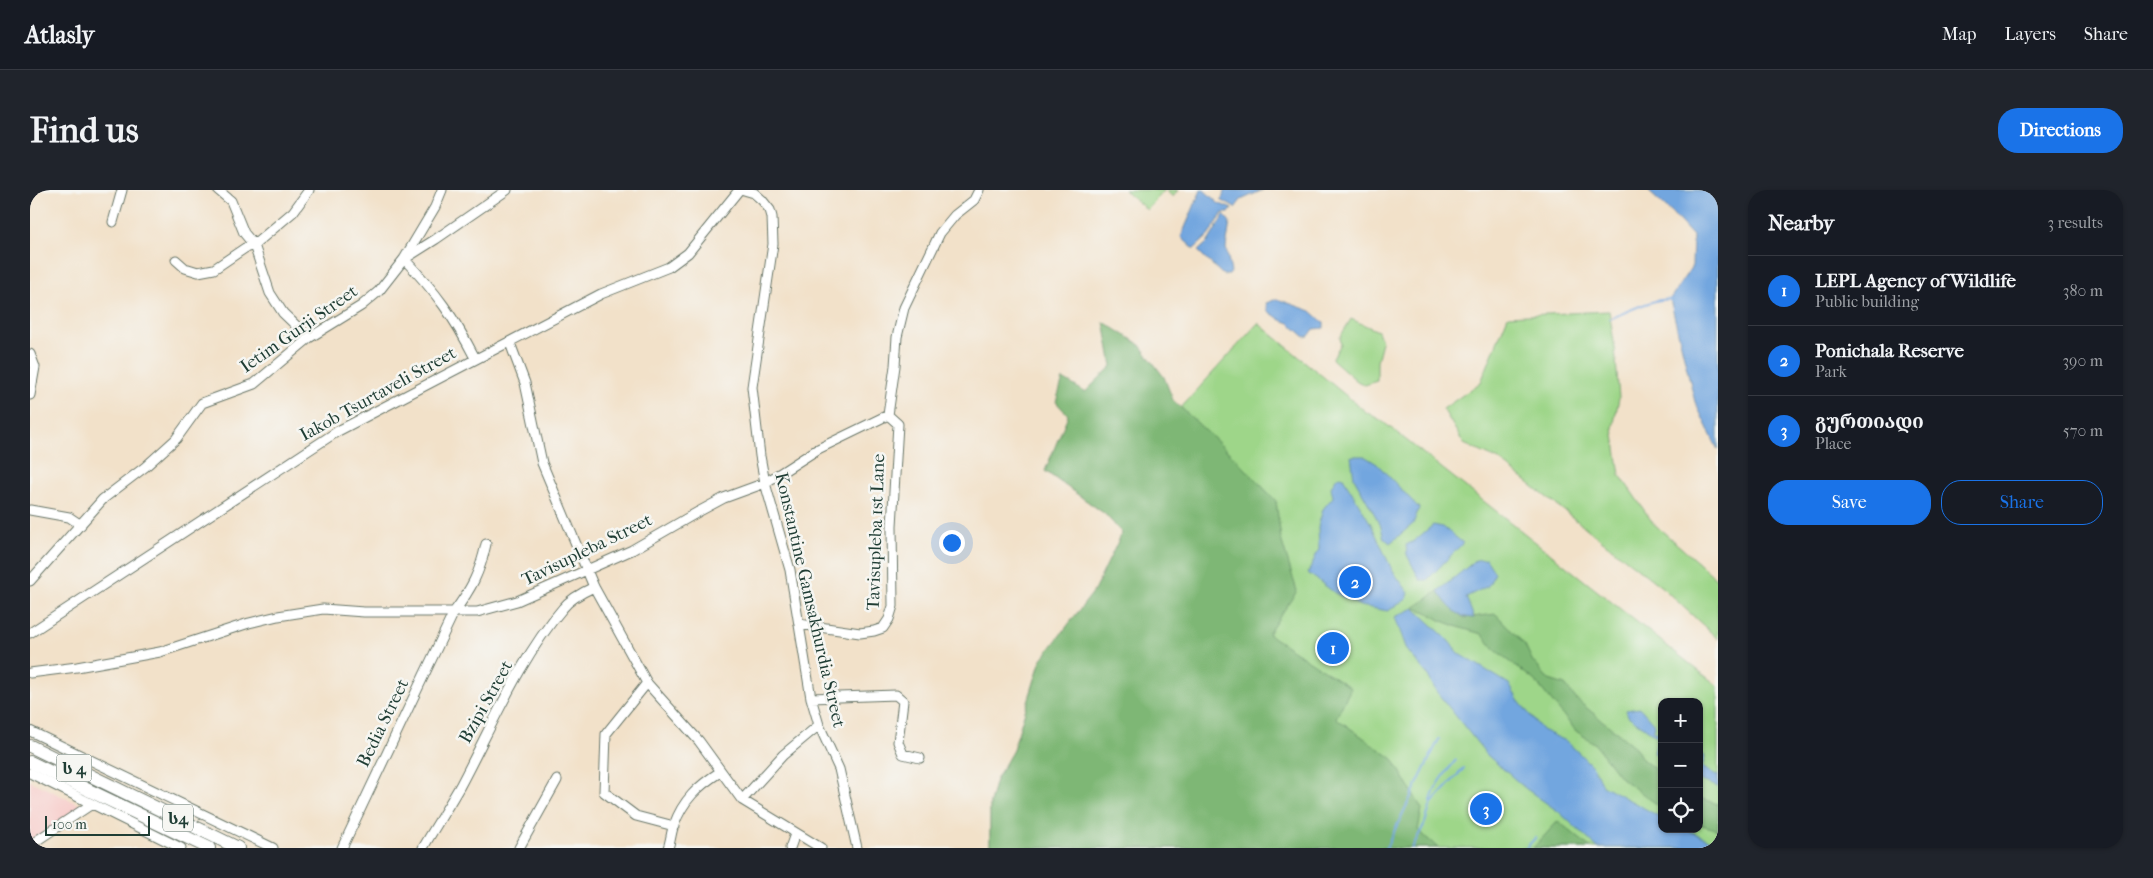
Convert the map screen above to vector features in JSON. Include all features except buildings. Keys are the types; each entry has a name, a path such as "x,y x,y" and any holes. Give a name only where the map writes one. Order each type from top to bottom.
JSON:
{"highway":[{"name":"ს 4","path":"30,746 117,789"},
{"name":"ს 4","path":"30,762 184,843"},
{"name":"ს4","path":"117,789 238,848"},
{"name":"ს4","path":"184,843 209,848"}],"street":[{"path":"113,222 122,190"},
{"path":"218,190 231,201 244,233 254,245 270,293 283,313 309,338"},
{"path":"176,260 186,268 198,272 214,269 245,248 254,245 293,212 309,190"},
{"path":"442,190 435,207 404,259 431,287 447,308 475,358"},
{"name":"Ietim Gurji Street","path":"30,581 103,499 145,467 176,439 202,403 254,384 309,338 361,306 373,296 404,259 436,240 507,190"},
{"name":"Iakob Tsurtaveli Street","path":"30,633 338,431 601,294 669,267 688,253 739,190"},
{"name":"Konstantine Gamsakhurdia Street","path":"744,190 754,193 762,200 770,210 772,217 772,244 752,387 765,483 790,570 812,698 819,725 839,769 857,848"},
{"path":"888,415 897,337 904,308 940,233 955,215 974,200 979,190"},
{"path":"510,343 525,383 542,463 594,587 647,683 699,741 742,800 795,834 821,848"},
{"path":"30,354 35,367 30,395"},
{"name":"Tavisupleba Street","path":"30,673 77,667 160,652 250,623 278,616 323,609 364,612 477,612 517,601 632,550 724,498 765,483 818,449 888,415"},
{"name":"Tavisupleba 1st Lane","path":"799,624 860,633 883,628 889,619 893,606 892,526 898,424 888,415"},
{"path":"30,510 68,517 81,525"},
{"name":"Bedia Street","path":"342,848 454,612 471,589 481,568 486,544"},
{"name":"Bzipi Street","path":"422,848 459,787 498,710 539,640 564,606 583,592 594,587"},
{"path":"647,683 606,734 604,792 636,816 674,826"},
{"path":"812,698 896,695 903,701 898,742 903,754 920,758"},
{"path":"742,800 783,755 819,725"},
{"path":"30,731 273,848"},
{"path":"668,848 674,826 687,798 703,783 720,772"},
{"path":"30,773 92,804 184,843"},
{"path":"519,848 557,780"},
{"path":"30,845 92,804"},
{"path":"790,848 795,834"}],"shaded area":[{"path":"30,781 83,806 30,843"}],"green space":[{"path":"1124,190 1165,190 1147,210"},
{"path":"1165,190 1178,190 1173,197"},
{"path":"1609,311 1615,348 1619,398 1613,428 1620,475 1653,523 1718,580 1718,639 1664,589 1499,460 1464,444 1443,409 1481,382 1508,316"},
{"path":"1351,319 1378,331 1382,342 1377,361 1377,381 1365,385 1357,381 1332,359 1341,344 1340,337"},
{"path":"1104,322 1139,344 1164,377 1173,400 1237,460 1276,501 1281,539 1297,591 1268,634 1351,688 1336,718 1393,759 1422,809 1418,830 1438,848 990,848 990,803 996,780 1013,750 1041,660 1094,591 1122,533 1105,514 1045,471 1068,415 1056,402 1063,379 1085,392 1112,366"},
{"path":"1258,323 1366,412 1382,421 1718,686 1718,848 990,848 990,803 996,780 1013,750 1041,660 1079,668 1122,533 1105,514 1045,471 1051,457 1178,411"},
{"path":"1438,591 1447,604 1464,618 1496,614 1525,645 1532,660 1549,680 1565,685 1577,700 1636,748 1642,759 1658,772 1658,805 1621,778 1594,743 1576,731 1535,681 1494,649 1482,634 1440,620 1427,612 1414,608"},
{"path":"1703,799 1718,804 1718,830 1703,825"},
{"path":"1558,821 1591,848 1533,848"}],"water":[{"path":"1201,190 1204,190 1218,203 1232,209 1229,213 1223,213 1208,236 1194,249 1181,237"},
{"path":"1226,190 1263,190 1241,200 1235,208 1221,200"},
{"path":"1647,190 1718,190 1718,450 1695,402 1670,299 1692,266 1693,236"},
{"path":"1224,215 1230,222 1226,248 1231,272 1229,275 1223,275 1198,251 1208,242"},
{"path":"1277,299 1311,311 1324,323 1324,328 1314,329 1309,336 1305,337 1289,323 1268,311 1266,303"},
{"path":"1351,456 1364,456 1377,464 1419,508 1413,524 1390,543 1384,538 1380,524 1354,478"},
{"path":"1342,476 1371,524 1392,570 1409,593 1407,599 1388,611 1360,606 1335,593 1308,573 1319,549 1318,527 1323,509 1333,497 1331,487 1337,477"},
{"path":"1433,525 1443,527 1463,543 1427,580 1420,580 1407,555 1406,545 1414,541"},
{"path":"1486,559 1495,573 1488,586 1466,597 1474,618 1462,616 1449,606 1438,591 1476,560"},
{"path":"1414,608 1460,654 1509,684 1518,700 1542,730 1566,741 1594,768 1602,785 1658,816 1658,833 1694,833 1718,843 1718,848 1598,848 1559,812 1525,788 1487,755 1436,691 1427,674 1407,650 1395,617"},
{"path":"1640,708 1654,724 1653,730 1658,732 1658,737 1628,716 1626,710"},
{"path":"1658,737 1658,754 1654,753"},
{"path":"1703,768 1716,776 1718,775 1718,787 1703,781"}],"waterway":[{"path":"1610,319 1649,303 1672,300"},
{"path":"1386,848 1439,739"},
{"path":"1431,804 1436,788 1456,760"},
{"path":"1412,848 1425,823 1431,804 1464,768"},
{"path":"1526,848 1536,837"}],"place":[{"name":"Ponichala Reserve","path":"1355,582"},
{"name":"LEPL Agency of Wildlife","path":"1333,648"},
{"name":"გურთიადი","path":"1486,809"}]}
